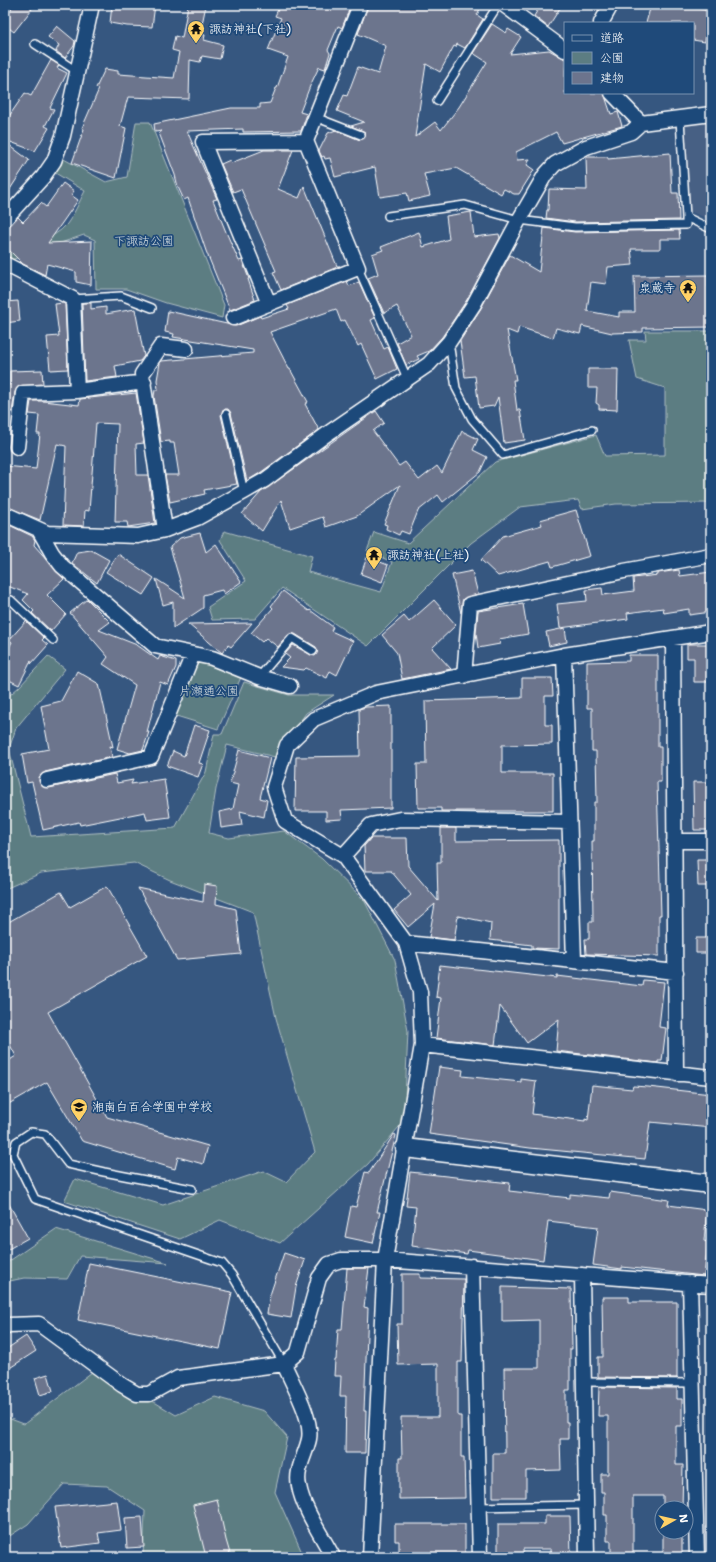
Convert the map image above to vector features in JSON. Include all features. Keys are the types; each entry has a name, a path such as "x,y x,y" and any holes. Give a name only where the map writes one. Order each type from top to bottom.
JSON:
{"street":[{"path":"5,219 43,177 54,161 63,136 92,5"},
{"path":"233,318 358,268 306,141 360,5"},
{"path":"504,5 564,49"},
{"path":"602,22 611,5"},
{"path":"613,94 641,123"},
{"path":"5,514 47,533 70,535 138,536 165,530 205,514 244,492 265,480 407,378 429,364 449,342 474,304 545,175 556,164 586,147 631,132 641,123 711,114"},
{"path":"269,304 203,142 306,141"},
{"path":"5,264 73,299 77,391"},
{"path":"165,530 142,374 161,346 186,349"},
{"path":"17,447 23,392 77,391 144,382"},
{"path":"39,530 52,553 62,566 155,646 212,658 259,677 290,686"},
{"path":"464,676 470,604 624,571 711,555"},
{"path":"370,1557 385,1260 422,1045 420,992 406,943 343,856 285,821 274,787 287,745 314,719 376,693 564,655 711,632"},
{"path":"673,638 676,1074"},
{"path":"47,780 151,757 193,654"},
{"path":"564,655 574,961"},
{"path":"343,856 371,825 400,819 569,822"},
{"path":"674,842 711,841"},
{"path":"406,943 676,972"},
{"path":"422,1045 711,1077"},
{"path":"405,1148 711,1184"},
{"path":"5,1327 40,1324 122,1385 137,1394 149,1394 178,1378 284,1364 298,1352 318,1278 329,1264 341,1260 385,1260 711,1285"},
{"path":"472,1266 480,1557"},
{"path":"582,1275 587,1557"},
{"path":"690,1284 697,1557"},
{"path":"284,1364 309,1423 310,1438 299,1472 298,1485 306,1506 333,1557"}],"lane":[{"path":"438,101 498,5"},
{"path":"35,44 78,72"},
{"path":"315,117 361,135"},
{"path":"388,216 465,205 519,220 575,227 686,225 680,119"},
{"path":"686,217 711,229"},
{"path":"358,268 407,378"},
{"path":"73,299 121,296 152,308"},
{"path":"449,342 456,388 472,419 503,455 592,430"},
{"path":"226,414 244,492"},
{"path":"5,598 11,600 53,640"},
{"path":"259,677 292,638 313,651"},
{"path":"192,1189 68,1164 45,1134 31,1132 16,1142 13,1154 36,1199 222,1263 232,1275 284,1364"},
{"path":"584,1382 693,1383"},
{"path":"478,1508 586,1505"}],"shaded area":[{"path":"711,119 711,220 689,211 684,124"}],"green space":[{"name":"下諏訪公園","path":"136,122 150,122 224,305 222,318 166,303 126,289 96,289 95,240 84,235 8,261 5,252 47,239 61,230 72,217 85,191 52,171 60,157 106,182 127,177"},
{"path":"645,331 711,331 711,503 616,504 582,509 578,500 520,507 471,543 368,646 282,588 255,619 212,620 208,607 246,581 220,540 224,531 312,556 308,572 381,592 392,562 367,551 374,532 408,543 495,462 596,435 605,456 665,455 665,388 637,379 629,340 646,340"},
{"path":"48,656 65,669 16,728 9,749 31,837 175,828 206,772 214,734 222,734 244,682 289,695 334,695 306,713 275,757 227,745 216,789 209,833 229,838 284,831 322,859 364,900 395,960 408,1031 404,1121 368,1164 280,1243 220,1220 180,1239 64,1201 75,1179 163,1205 263,1171 286,1182 315,1152 276,1018 253,912 170,880 134,863 41,873 5,889 5,699 19,687"},
{"name":"片瀬通公園","path":"195,660 242,675 218,729 173,715"},
{"path":"56,1229 168,1263 80,1256 67,1279 24,1278 5,1282 5,1264"},
{"path":"92,1372 156,1403 176,1415 215,1397 264,1411 287,1437 275,1492 304,1557 143,1557 145,1511 107,1486 64,1484 28,1524 5,1539 5,1417 24,1424"}],"building":[{"path":"14,5 35,5 14,32 5,25 5,17"},
{"path":"112,5 155,5 152,27 127,26 110,23"},
{"path":"188,5 206,5 200,34 205,35 204,40 223,45 220,59 202,56 200,62 190,60 189,99 128,97 120,126 126,128 116,178 72,163 84,129 82,128 99,89 96,88 105,69 118,71 118,74 174,78 179,52 172,50 175,36 182,38"},
{"path":"280,5 351,5 342,28 338,26 328,50 330,53 325,69 319,67 310,86 300,112 307,114 301,131 243,132 243,129 187,131 217,199 213,200 226,232 239,261 242,260 255,300 230,310 206,251 188,198 184,200 178,187 159,133 162,131 155,132 154,124 231,108 260,108 260,104 270,103 288,57 268,50 281,18 275,16"},
{"path":"368,5 482,5 477,15 483,19 465,48 457,44 456,47 454,46 440,72 426,64 415,137 435,122 441,130 459,107 487,62 473,53 492,24 506,33 508,29 521,37 510,54 549,50 564,58 564,94 604,94 611,114 618,112 622,126 562,143 556,132 516,152 517,160 530,159 527,165 534,170 519,194 514,194 504,189 501,194 456,168 424,174 430,196 409,201 407,193 380,197 375,167 335,177 330,158 325,159 319,151 328,133 336,130 360,140 365,137 365,132 351,126 364,122 337,111 344,95 347,96 358,67 378,74 386,46 358,34"},
{"path":"541,5 562,5 548,27 534,16"},
{"path":"651,5 681,5 710,11 705,42 694,40 694,22 646,22"},
{"path":"57,26 75,41 74,46 65,58 56,51 59,45 48,37"},
{"path":"51,60 59,65 57,68 67,73 50,108 54,109 45,126 49,128 35,151 5,140 5,122 25,93 31,96"},
{"path":"5,142 29,160 5,197"},
{"path":"264,150 293,150 278,189 299,198 304,186 337,266 340,266 281,290 273,272 276,271 241,189 233,192 221,164 230,160 231,163"},
{"path":"670,153 672,193 678,193 679,220 575,222 546,218 549,189 587,190 586,157 608,157 608,159"},
{"path":"63,183 74,191 71,195 78,200 48,243 92,241 91,285 76,282 76,272 47,264 45,275 23,264 5,246 5,229 18,217 23,222 41,203 46,207"},
{"path":"471,212 474,237 499,234 500,238 467,300 442,337 429,351 417,356 419,359 406,365 397,343 411,335 397,306 384,313 368,278 378,274 372,254 383,250 381,247 419,232 423,247 449,239 446,216"},
{"path":"544,228 575,232 679,230 680,239 660,239 660,249 631,249 633,265 608,267 606,284 591,282 587,311 619,317 619,312 635,312 634,276 708,275 708,287 711,287 711,327 643,328 643,332 612,333 582,326 580,334 556,328 553,338 519,327 517,334 507,330 516,380 513,380 517,410 520,410 525,440 504,443 498,397 494,406 479,408 475,376 465,377 460,341 481,308 510,255 539,272"},
{"path":"347,281 349,286 359,282 375,318 371,320 384,349 388,347 397,369 377,379 361,344 358,346 345,320 341,322 336,309 270,332 308,402 305,404 319,430 247,481 231,413 228,409 225,409 221,415 237,484 204,490 205,494 170,502 165,475 179,475 174,443 170,443 170,441 161,442 154,396 155,390 158,390 157,380 161,361 253,353 253,350 173,337 174,334 165,332 168,311 236,326 260,316 261,318 289,309 287,305"},
{"path":"18,301 20,321 5,323 5,302"},
{"path":"82,303 91,303 91,309 106,307 106,314 135,309 144,356 140,361 115,366 117,377 85,381"},
{"path":"55,304 65,304 68,369 50,370 47,337 59,336"},
{"path":"588,369 618,369 617,410 599,409 599,405 596,403 597,388 588,388"},
{"path":"42,370 43,384 19,386 15,392 12,412 5,411 5,384 10,385 10,371"},
{"path":"136,393 144,443 136,444 137,475 148,475 155,523 128,527 127,522 115,522 118,424 96,423 89,511 85,510 84,526 63,525 66,446 57,444 40,520 5,506 5,466 36,469 40,434 37,434 39,415 29,414 31,401 79,405 80,399"},
{"path":"376,411 384,423 373,431 399,466 405,462 419,480 437,466 442,473 462,431 478,439 473,450 487,457 480,472 443,502 438,495 418,511 409,534 401,531 399,535 386,529 387,525 384,524 400,485 357,516 326,527 323,517 290,528 281,500 262,531 242,514 261,492"},
{"path":"576,510 590,556 552,567 550,561 498,576 481,560 503,536 542,525 540,520"},
{"path":"5,523 32,536 35,540 34,545 64,579 47,595 66,614 51,631 32,613 34,611 23,600 28,594 5,585"},
{"path":"200,533 206,552 216,544 241,582 224,594 222,590 203,595 203,608 173,628 173,602 163,605 156,579 185,598 170,547 180,538"},
{"path":"91,550 109,560 97,583 72,563 77,552"},
{"path":"118,554 154,578 143,595 106,572"},
{"name":"諏訪神社(上社)","path":"367,557 388,565 382,582 361,574"},
{"path":"679,570 680,576 711,572 711,612 689,615 689,609 664,613 663,608 627,613 628,619 560,628 557,604 587,601 586,590 602,588 603,595 634,591 633,578 658,575 658,573"},
{"path":"472,571 478,594 463,599 461,613 452,575"},
{"path":"283,591 333,627 331,631 353,641 337,675 330,671 327,678 306,668 304,670 281,667 290,658 285,654 293,645 311,655 315,656 317,653 316,647 295,634 288,635 278,647 266,638 262,642 251,633 273,608 271,606"},
{"path":"87,599 110,622 99,630 137,645 158,660 160,656 176,661 176,667 168,685 160,682 147,732 149,732 143,750 130,753 117,749 135,685 103,664 108,657 70,613"},
{"path":"434,600 456,625 432,648 451,669 402,679 397,653 382,635 404,616 409,622"},
{"path":"523,604 528,634 499,639 500,644 478,648 476,633 478,611"},
{"path":"26,621 44,638 42,640 48,645 31,664 31,661 19,685 5,678 5,655 12,642 9,640"},
{"path":"252,623 231,647 228,645 222,653 188,624"},
{"path":"565,628 567,642 549,646 546,632"},
{"path":"687,644 711,644 711,682 694,682 694,658 687,658"},
{"path":"629,655 658,655 658,747 661,747 661,782 657,782 661,915 659,915 659,956 586,954 585,939 589,939 589,922 593,922 592,841 594,841 594,802 597,802 596,751 592,751 592,708 587,708 587,662 629,661"},
{"path":"77,671 99,684 113,747 110,746 112,757 45,772 39,777 41,785 49,788 115,774 117,783 133,780 131,784 164,779 170,817 147,820 145,812 80,825 79,822 43,830 32,782 27,783 22,754 49,749 41,706 61,701"},
{"path":"522,678 552,678 553,696 545,696 545,725 552,725 552,744 502,745 502,773 553,773 553,811 441,811 441,808 418,808 417,764 426,764 425,701 522,698"},
{"path":"391,706 391,808 341,810 342,819 326,820 326,811 295,811 296,757 360,756 359,709 366,707"},
{"path":"194,725 210,730 199,763 203,764 198,777 167,766 173,751 184,756"},
{"path":"239,750 270,758 260,798 267,800 264,817 240,811 242,825 221,828 219,812 233,809 238,785 230,783"},
{"path":"693,782 711,782 711,830 694,830"},
{"path":"441,828 456,828 456,841 559,840 559,949 532,948 532,945 490,940 491,923 458,916 454,940 429,937 435,904 408,927 394,910 411,895 391,871 365,871 364,846 371,838 407,838 408,866 438,901 437,863 441,863"},
{"path":"697,860 711,860 711,886 698,886"},
{"path":"204,884 217,886 216,904 236,909 241,954 177,960 138,888 203,902"},
{"path":"107,886 147,956 48,1012 107,1117 208,1146 203,1164 178,1157 175,1169 82,1141 47,1082 5,1106 5,1063 16,1056 5,1036 5,924 61,892 70,907"},
{"path":"696,938 711,938 711,953 696,953"},
{"path":"440,965 642,986 643,980 664,982 659,1027 666,1028 662,1061 658,1061 658,1063 556,1051 559,1019 527,1043 500,1006 495,1045 436,1038 441,998 436,997"},
{"path":"439,1067 463,1070 462,1076 521,1082 521,1079 536,1081 532,1114 585,1121 585,1119 588,1120 592,1085 632,1089 633,1086 648,1087 711,1094 711,1128 650,1122 645,1159 530,1148 429,1134"},
{"path":"394,1134 396,1135 377,1212 380,1212 373,1243 345,1237 351,1206 356,1207 365,1172 369,1173"},
{"path":"410,1172 510,1183 509,1191 570,1198 570,1194 609,1198 610,1192 669,1200 668,1205 707,1210 704,1241 708,1242 704,1276 593,1265 598,1227 548,1221 543,1260 468,1250 467,1254 412,1246 416,1207 406,1206"},
{"path":"5,1197 28,1238 5,1251"},
{"path":"284,1253 305,1260 296,1287 291,1318 267,1314 270,1295"},
{"path":"89,1263 232,1292 220,1349 78,1320"},
{"path":"347,1268 369,1268 364,1307 368,1308 364,1411 366,1411 365,1453 345,1453 346,1396 340,1396 341,1376 334,1376 338,1329 342,1329"},
{"path":"402,1274 420,1274 420,1278 464,1279 462,1362 458,1362 458,1416 461,1416 461,1457 464,1457 465,1498 399,1499 399,1458 402,1458 401,1417 438,1417 438,1364 398,1365 397,1324 402,1324"},
{"path":"502,1287 571,1289 572,1349 570,1349 570,1390 566,1390 566,1422 568,1422 568,1439 560,1439 561,1470 526,1471 526,1497 493,1497 493,1453 505,1453 504,1368 539,1368 539,1320 502,1321"},
{"path":"602,1297 629,1297 629,1302 677,1302 677,1378 598,1377 598,1357 603,1357"},
{"path":"26,1336 36,1351 5,1371 5,1350"},
{"path":"48,1374 53,1391 40,1395 35,1378"},
{"path":"599,1387 677,1388 677,1399 682,1399 682,1426 676,1426 676,1465 683,1465 682,1500 663,1500 663,1496 633,1496 633,1557 611,1557 611,1541 607,1541 607,1515 604,1515 604,1492 601,1492 601,1474 608,1474 608,1416 598,1416"},
{"path":"217,1499 231,1557 206,1557 193,1505"},
{"path":"117,1501 121,1530 98,1533 100,1543 61,1548 55,1507"},
{"path":"545,1516 570,1516 571,1557 551,1557 551,1549 523,1549 523,1557 498,1557 498,1524 545,1524"},
{"path":"142,1517 144,1547 127,1548 125,1518"},
{"path":"395,1524 465,1524 465,1557 399,1557 399,1541 395,1541"},
{"path":"663,1540 682,1540 682,1557 663,1557"}],"place":[{"name":"諏訪神社(下社)","path":"196,44"},
{"name":"泉蔵寺","path":"688,303"},
{"name":"諏訪神社(上社)","path":"374,570"},
{"name":"湘南白百合学園中学校","path":"79,1122"}]}
